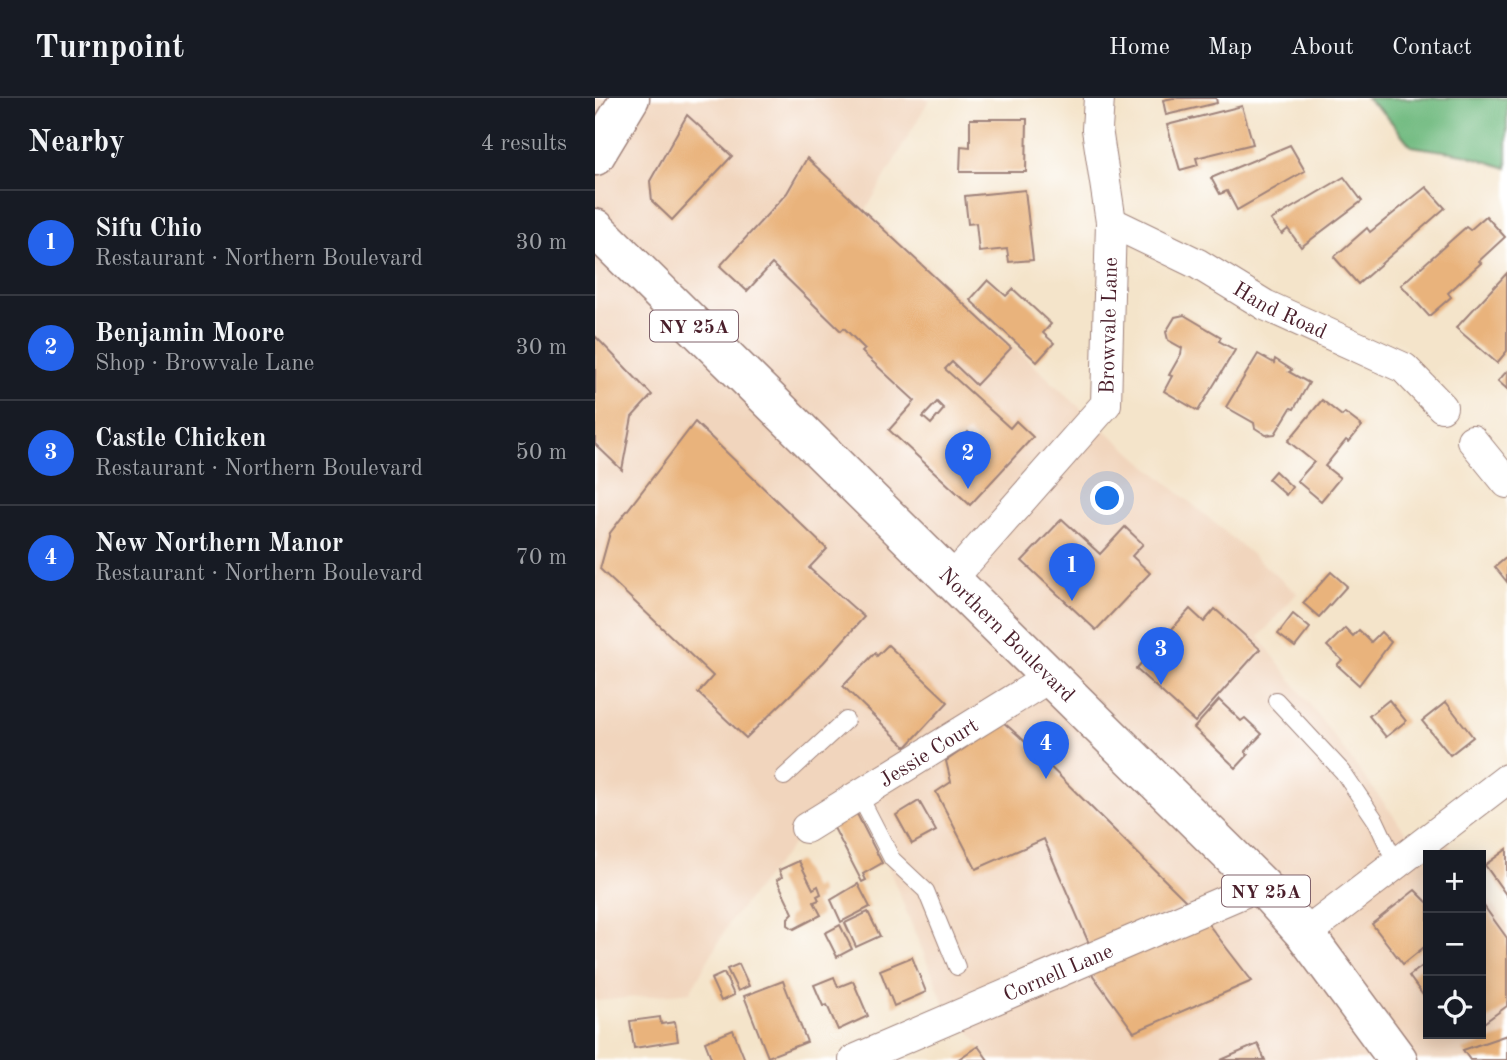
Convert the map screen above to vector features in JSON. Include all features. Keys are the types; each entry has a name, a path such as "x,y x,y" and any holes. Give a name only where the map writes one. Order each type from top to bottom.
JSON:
{"main road":[{"path":"595,156 630,98"},
{"name":"Northern Boulevard","path":"595,228 1261,885 1305,934 1398,1060"}],"street":[{"name":"Browvale Lane","path":"951,580 1106,404 1111,222 1097,129 1099,98"},
{"name":"Hand Road","path":"1111,222 1198,264 1265,305 1404,368 1442,407"},
{"path":"1472,440 1507,483"},
{"name":"Jessie Court","path":"806,828 1050,677"},
{"path":"1305,934 1507,779"},
{"name":"Cornell Lane","path":"854,1060 1261,885"}],"lane":[{"path":"1276,700 1343,772 1376,821 1396,864"},
{"path":"784,777 846,720"},
{"path":"859,795 892,859 926,891 957,967"}],"shaded area":[{"path":"595,98 930,98 866,210 1093,420 1297,593 1259,637 1417,847 1439,831 1452,850 1423,850 1423,1039 1486,1039 1486,896 1507,924 1507,1060 991,1060 958,1016 950,1018 859,796 802,833 729,923 690,992 595,1001"}],"green space":[{"path":"1366,98 1507,98 1507,168 1464,154 1411,146 1385,114"}],"building":[{"path":"1216,98 1217,103 1166,115 1163,100"},
{"path":"1242,106 1253,144 1196,158 1198,165 1180,170 1167,125"},
{"path":"687,115 732,156 672,220 652,201 650,181"},
{"path":"970,119 1027,119 1026,172 960,172 961,146 970,147"},
{"path":"1290,145 1305,171 1237,210 1227,191 1220,194 1211,178"},
{"path":"807,158 1011,348 976,385 952,362 945,369 1010,428 1016,421 1033,437 970,505 889,430 915,401 862,352 865,349 844,328 841,331 772,264 747,291 720,266 787,193","holes":["937,402 944,409 931,424 923,417","968,432 976,440 962,455 954,447"]},
{"path":"1344,177 1362,201 1301,247 1288,229 1282,234 1271,220"},
{"path":"1426,187 1445,208 1358,284 1334,257 1367,228 1370,232"},
{"path":"1025,190 1033,260 1009,262 1007,249 979,252 976,223 968,224 965,196"},
{"path":"1486,216 1505,237 1448,293 1451,297 1429,316 1401,285 1466,227 1470,230"},
{"path":"1507,273 1507,351 1497,363 1456,328"},
{"path":"988,280 1006,296 1013,289 1051,324 1043,333 1054,343 1037,362 970,300"},
{"path":"1184,315 1221,337 1219,341 1235,350 1198,411 1164,391 1182,348 1168,340 1166,332 1175,317"},
{"path":"595,336 652,395 632,417 622,470 595,444"},
{"path":"1258,354 1274,363 1275,359 1292,370 1289,372 1309,383 1275,434 1266,435 1255,428 1254,423 1226,407"},
{"path":"1507,371 1507,389 1498,381"},
{"path":"1322,400 1342,416 1345,413 1362,426 1349,442 1346,440 1325,466 1340,478 1321,501 1297,481 1314,462 1288,441"},
{"path":"695,422 827,549 809,568 864,617 823,663 746,738 698,693 713,676 600,569 610,533"},
{"path":"1275,471 1292,487 1286,495 1268,479"},
{"path":"1062,519 1100,554 1125,527 1143,544 1132,556 1150,573 1096,630 1022,561"},
{"path":"1507,557 1507,582 1495,567"},
{"path":"1331,572 1347,586 1319,617 1303,603"},
{"path":"1190,609 1204,622 1215,609 1260,649 1195,722 1136,669"},
{"path":"1293,614 1310,628 1295,647 1278,634"},
{"path":"1345,628 1353,636 1359,630 1371,642 1381,632 1391,642 1359,685 1337,665 1342,660 1327,646"},
{"path":"888,645 948,702 906,747 843,686 875,653 877,656"},
{"path":"1219,700 1241,721 1245,718 1262,734 1245,752 1248,755 1236,768 1194,728"},
{"path":"1389,700 1406,721 1386,737 1369,716"},
{"path":"1446,702 1473,737 1450,755 1422,721"},
{"path":"1003,722 1188,903 1090,946 1044,839 976,869 936,792 951,782 946,761"},
{"path":"919,801 936,831 912,844 896,815"},
{"path":"857,814 882,863 863,874 866,880 862,882 833,826"},
{"path":"1507,849 1507,896 1486,866"},
{"path":"799,861 813,889 818,886 821,894 817,896 819,900 814,902 821,915 794,929 788,925 788,918 793,913 777,880 782,877 779,870"},
{"path":"858,884 870,907 841,922 831,900"},
{"path":"1415,890 1423,898 1423,948 1403,964 1372,924"},
{"path":"1486,909 1507,938 1507,1006 1486,1021"},
{"path":"868,912 880,936 856,947 845,923"},
{"path":"1205,920 1252,981 1134,1032 1089,970"},
{"path":"840,925 852,949 837,957 825,933"},
{"path":"912,957 926,992 894,1006 880,970"},
{"path":"739,964 749,986 738,991 727,969"},
{"path":"1423,966 1423,995 1409,976"},
{"path":"724,973 734,995 721,1001 711,979"},
{"path":"834,977 838,987 853,981 868,1016 838,1030 814,985"},
{"path":"783,981 807,1042 768,1057 744,996"},
{"path":"660,1017 661,1024 675,1022 678,1041 634,1048 630,1021"},
{"path":"733,1030 745,1060 712,1060 705,1042"},
{"path":"1507,1035 1507,1060 1470,1060 1463,1050"},
{"path":"1258,1044 1265,1060 1221,1060"},
{"path":"978,1046 988,1060 957,1060"}],"place":[{"name":"Benjamin Moore","path":"968,489"},
{"name":"Sifu Chio","path":"1072,601"},
{"name":"Castle Chicken","path":"1161,685"},
{"name":"New Northern Manor","path":"1046,779"}]}
